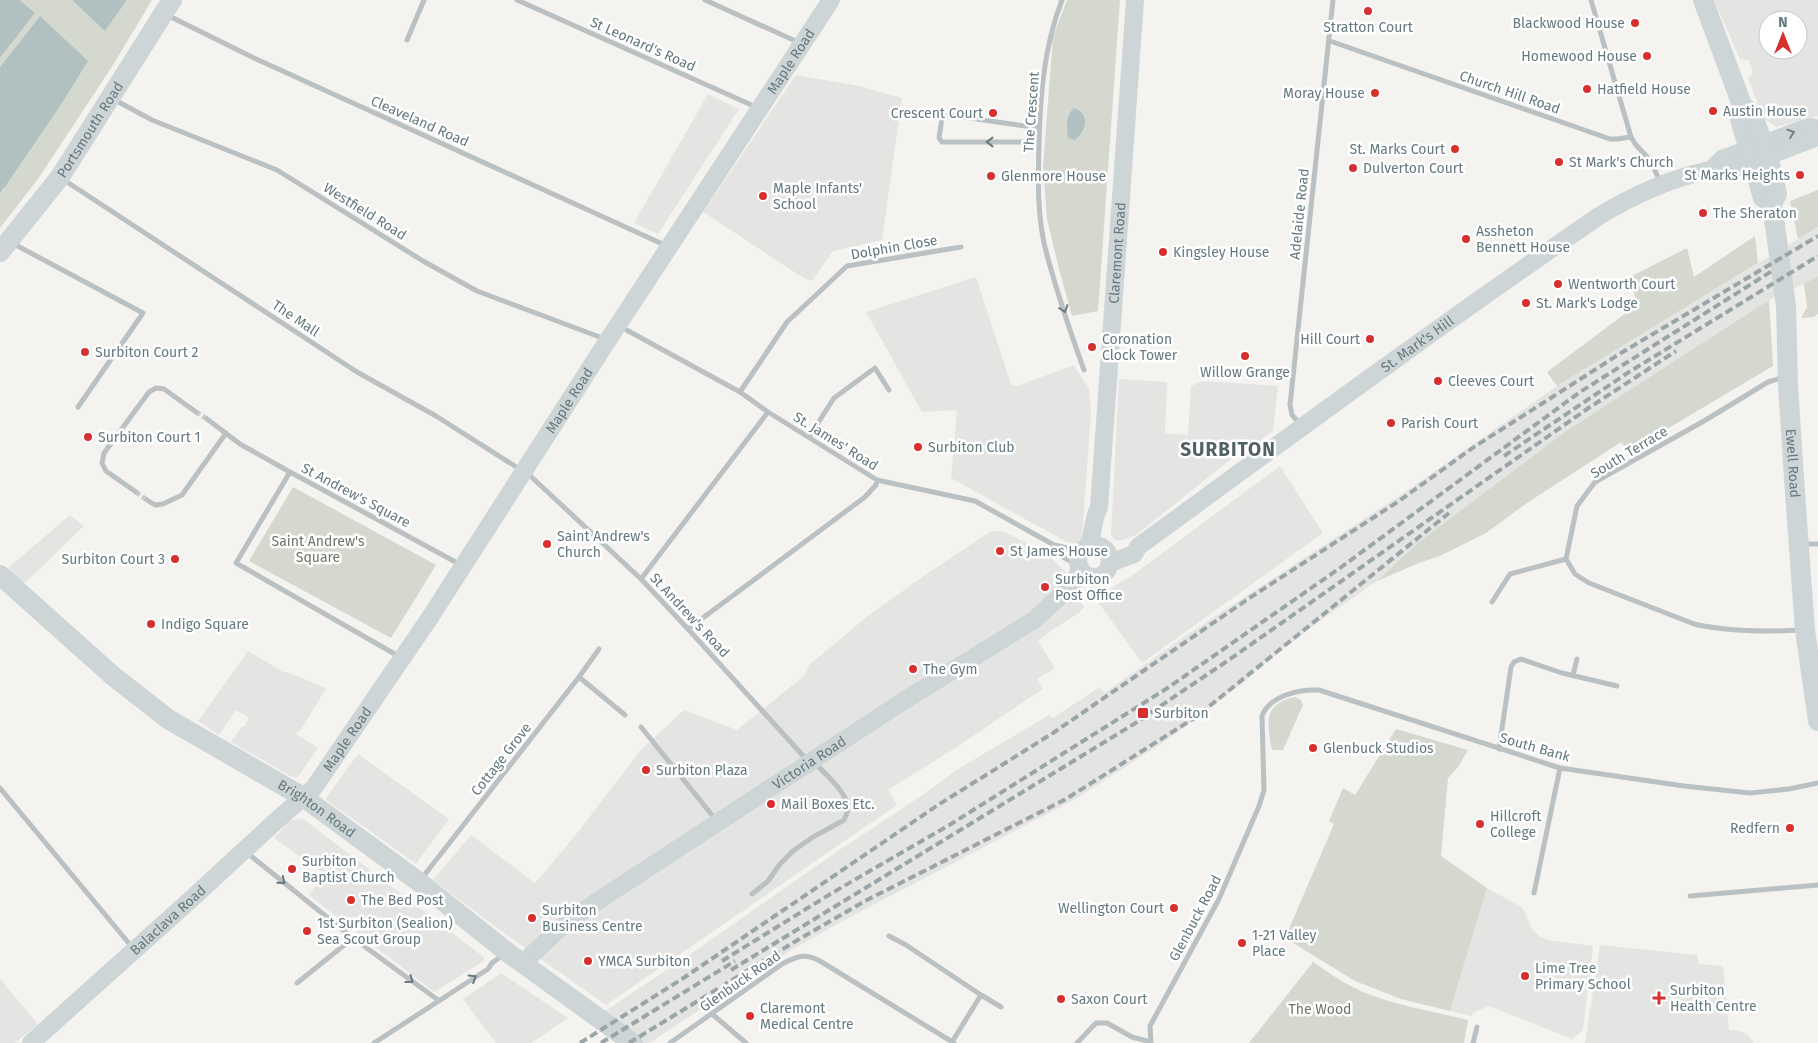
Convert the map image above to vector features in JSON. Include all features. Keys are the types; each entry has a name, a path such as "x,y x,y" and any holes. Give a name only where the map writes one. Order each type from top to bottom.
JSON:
{"main road":[{"name":"Maple Road","path":"303,797 313,789 402,659 831,0"},
{"name":"Claremont Road","path":"1093,558 1093,531 1095,516 1099,507 1135,0"},
{"name":"Ewell Road","path":"1703,0 1742,105 1740,119 1758,152 1777,194 1772,204 1777,229 1786,306 1788,376 1798,544 1805,630 1818,722"},
{"name":"Portsmouth Road","path":"5,247 60,177 168,7"},
{"path":"1758,152 1812,126 1818,128"},
{"path":"1758,152 1818,136"},
{"name":"St. Mark's Hill","path":"1093,558 1134,554 1138,546 1418,343 1599,216 1624,201 1661,184 1712,169 1722,159 1758,152"},
{"name":"Victoria Road","path":"515,958 572,918 810,761 1034,620 1052,605 1066,600 1086,588 1093,558"},
{"name":"Brighton Road","path":"0,575 113,676 168,719 303,797 419,882 515,958 633,1043"},
{"name":"Balaclava Road","path":"31,1043 303,797"}],"street":[{"path":"407,40 424,0"},
{"name":"St Leonard's Road","path":"517,0 760,109"},
{"path":"705,0 803,44"},
{"name":"The Crescent","path":"1062,0 1050,39 1042,83 1039,128 1039,205 1049,263 1084,370"},
{"name":"Adelaide Road","path":"1303,427 1292,415 1290,405 1333,0"},
{"path":"1591,0 1631,137 1651,161 1661,184"},
{"name":"Cleaveland Road","path":"168,7 252,57 669,247"},
{"name":"Church Hill Road","path":"1330,41 1610,138 1617,140 1631,137"},
{"name":"Westfield Road","path":"111,98 152,120 276,170 424,261 477,291 613,333"},
{"path":"1039,128 949,114 942,118 939,138 942,142 1039,142"},
{"name":"The Mall","path":"60,177 357,372 436,416 524,470"},
{"path":"5,247 143,313 78,407"},
{"name":"Dolphin Close","path":"740,392 787,322 847,266 961,247"},
{"name":"St. James' Road","path":"613,333 740,392 768,412 877,480 975,501 1054,545 1093,558"},
{"path":"809,437 834,398 875,368 889,390"},
{"name":"South Terrace","path":"1566,559 1577,506 1595,482 1704,421 1768,382 1788,376"},
{"path":"136,492 106,472 102,463 104,453 149,392 156,388 164,389 196,412"},
{"path":"641,579 768,412"},
{"path":"206,419 240,444 290,472"},
{"path":"147,500 155,505 163,504 182,495 226,433"},
{"name":"St Andrew's Road","path":"524,470 641,579 810,761 841,791 846,800 848,809 844,820 813,837 793,851 768,881 752,894"},
{"name":"St Andrew's Square","path":"402,659 236,563 290,472 462,566"},
{"path":"688,629 865,497 876,485 877,480"},
{"path":"1798,544 1818,544"},
{"name":"St. James' Road","path":"1054,545 1063,557 1093,558"},
{"path":"1492,602 1510,574 1566,559 1575,574 1589,583 1694,624 1712,628 1754,631 1805,630"},
{"name":"Cottage Grove","path":"419,882 599,649"},
{"path":"1499,749 1511,667 1514,662 1521,660 1540,667 1617,686"},
{"path":"1573,675 1577,660"},
{"path":"579,677 625,715"},
{"name":"South Bank","path":"1262,716 1265,707 1273,700 1306,689 1319,690 1560,768 1684,786 1750,793 1789,789 1818,783"},
{"name":"Glenbuck Road","path":"1077,1043 1096,1023 1107,1023 1132,1037 1151,1043 1150,1026 1220,899 1259,806 1264,790 1262,716"},
{"path":"641,727 718,822"},
{"path":"1534,893 1560,768"},
{"path":"0,788 134,950"},
{"path":"244,850 353,938 438,1000"},
{"path":"1690,896 1818,885"},
{"path":"890,936 1001,1006"},
{"path":"297,983 353,938"},
{"path":"906,945 910,939"},
{"name":"Glenbuck Road","path":"670,1043 789,960 803,955 811,956 953,1043"},
{"path":"374,1043 488,969 492,963 515,958"},
{"path":"953,1043 981,995"},
{"path":"712,1014 746,1043"},
{"path":"1473,1043 1477,1027"}],"shaded area":[{"path":"0,0 20,0 35,13 0,58"},
{"path":"72,0 127,0 105,31"},
{"path":"1714,0 1818,0 1818,116 1776,127 1763,118 1748,78 1753,73 1748,60 1740,59"},
{"path":"40,16 88,61 0,194 0,67"},
{"path":"796,75 859,86 902,98 882,240 833,251 812,281 805,279 703,212"},
{"path":"708,94 739,109 658,234 634,223"},
{"path":"1074,108 1083,114 1085,118 1084,128 1075,140 1068,138 1067,126 1069,115"},
{"path":"1818,227 1818,276 1769,300 1566,431 1420,541 1377,581 1317,623 1167,740 1074,800 852,916 795,948 649,1043 644,1043 602,1013 958,769 1049,715 1053,718 1100,687 1104,693 1191,632 1402,494 1557,386"},
{"path":"976,277 1011,384 1017,386 1074,365 1089,389 1091,412 1082,539 1077,543 1070,544 951,478 957,410 922,412 866,312"},
{"path":"1119,379 1167,382 1165,433 1188,435 1191,386 1202,381 1278,386 1273,431 1261,440 1250,444 1136,535 1123,540 1115,540 1111,535"},
{"path":"1280,466 1323,533 1142,663 1098,602 1104,592 1130,577"},
{"path":"70,515 84,526 24,584 22,583 8,568"},
{"path":"991,531 1005,532 1047,554 1066,572 1084,607 1079,613 1038,641 1055,668 1037,679 1043,689 888,790 897,805 606,1005 433,880 471,835 535,883 574,837 640,751 684,710 737,730 804,676 809,665 868,616"},
{"path":"248,651 285,673 287,672 326,688 304,725 296,734 318,748 298,777 292,777 231,742 249,718 238,711 235,711 219,735 198,721"},
{"path":"358,754 449,819 416,864 325,799"},
{"path":"302,818 484,957 484,961 434,992 310,896 324,874 274,838 290,821"},
{"name":"Lime Tree Primary School","path":"1487,888 1523,908 1532,929 1539,936 1548,940 1593,946 1583,1030 1572,1039 1489,1006 1474,1012 1471,1016 1450,1011"},
{"name":"Surbiton Health Centre","path":"1600,945 1697,955 1699,964 1723,966 1729,1030 1737,1030 1747,1034 1754,1043 1585,1043"},
{"path":"500,974 568,1018 531,1043 496,1043 463,999"},
{"path":"0,979 38,1024 15,1043 0,1043"}],"green space":[{"path":"20,0 72,0 105,30 127,0 152,0 113,65 38,179 0,228 0,194 4,190 40,16 0,67 0,58 35,13"},
{"path":"1067,0 1120,0 1098,311 1072,316 1047,219 1043,167 1053,37"},
{"path":"1818,190 1818,227 1798,239 1790,201"},
{"path":"1755,236 1758,263 1557,386 1547,372 1638,304 1628,278 1687,248 1694,277"},
{"path":"1818,276 1818,314 1814,317 1801,318 1807,307 1804,284"},
{"path":"1769,300 1773,366 1645,442 1624,446 1621,442 1527,503 1486,533 1442,555 1377,581 1420,541 1566,431"},
{"name":"Saint Andrew's Square","path":"293,487 436,565 391,638 249,561"},
{"path":"1295,697 1301,700 1303,705 1283,750 1272,750 1268,724 1269,716 1277,705 1284,700"},
{"path":"1396,729 1468,750 1458,767 1448,778 1441,856 1487,888 1450,1011 1401,999 1355,981 1285,938 1334,824 1329,821 1343,788 1355,795"},
{"name":"The Wood","path":"1313,962 1350,985 1376,997 1468,1020 1464,1043 1249,1043"}],"tunnel":[{"path":"196,412 207,419"},
{"path":"136,492 147,500"}],"railway":[{"path":"580,1043 682,979 938,805 1053,733 1248,599 1399,501 1474,447 1621,353 1818,236"},
{"path":"1504,456 1629,372 1818,256"},
{"path":"722,961 832,893 951,824 1169,687 1340,568 1580,392 1772,271"},
{"path":"731,970 1134,724 1233,657 1587,409 1676,351"},
{"path":"629,1043 865,901 1066,799 1196,717 1449,513"},
{"path":"601,1043 735,961"}],"place":[{"name":"Stratton Court","path":"1368,11"},
{"name":"Blackwood House","path":"1635,23"},
{"name":"Homewood House","path":"1647,56"},
{"name":"Hatfield House","path":"1587,89"},
{"name":"Moray House","path":"1375,93"},
{"name":"Austin House","path":"1713,111"},
{"name":"Crescent Court","path":"993,113"},
{"name":"St. Marks Court","path":"1455,149"},
{"name":"St Mark's Church","path":"1559,162"},
{"name":"Dulverton Court","path":"1353,168"},
{"name":"St Marks Heights","path":"1800,175"},
{"name":"Glenmore House","path":"991,176"},
{"name":"Maple Infants' School","path":"763,196"},
{"name":"The Sheraton","path":"1703,213"},
{"name":"Assheton Bennett House","path":"1466,239"},
{"name":"Kingsley House","path":"1163,252"},
{"name":"Wentworth Court","path":"1558,284"},
{"name":"St. Mark's Lodge","path":"1526,303"},
{"name":"Hill Court","path":"1370,339"},
{"name":"Coronation Clock Tower","path":"1092,347"},
{"name":"Surbiton Court 2","path":"85,352"},
{"name":"Willow Grange","path":"1245,356"},
{"name":"Cleeves Court","path":"1438,381"},
{"name":"Parish Court","path":"1391,423"},
{"name":"Surbiton Court 1","path":"88,437"},
{"name":"Surbiton Club","path":"918,447"},
{"name":"Saint Andrew's Church","path":"547,544"},
{"name":"St James House","path":"1000,551"},
{"name":"Surbiton Court 3","path":"175,559"},
{"name":"Surbiton Post Office","path":"1045,587"},
{"name":"Indigo Square","path":"151,624"},
{"name":"The Gym","path":"913,669"},
{"name":"Surbiton","path":"1143,713"},
{"name":"Glenbuck Studios","path":"1313,748"},
{"name":"Surbiton Plaza","path":"646,770"},
{"name":"Mail Boxes Etc.","path":"771,804"},
{"name":"Hillcroft College","path":"1480,824"},
{"name":"Redfern","path":"1790,828"},
{"name":"Surbiton Baptist Church","path":"292,869"},
{"name":"The Bed Post","path":"351,900"},
{"name":"Wellington Court","path":"1174,908"},
{"name":"Surbiton Business Centre","path":"532,918"},
{"name":"1st Surbiton (Sealion) Sea Scout Group","path":"307,931"},
{"name":"1-21 Valley Place","path":"1242,943"},
{"name":"YMCA Surbiton","path":"588,961"},
{"name":"Lime Tree Primary School","path":"1525,976"},
{"name":"Surbiton Health Centre","path":"1659,998"},
{"name":"Saxon Court","path":"1061,999"},
{"name":"Claremont Medical Centre","path":"750,1016"}],"district":[{"name":"SURBITON","path":"1228,449"}]}
